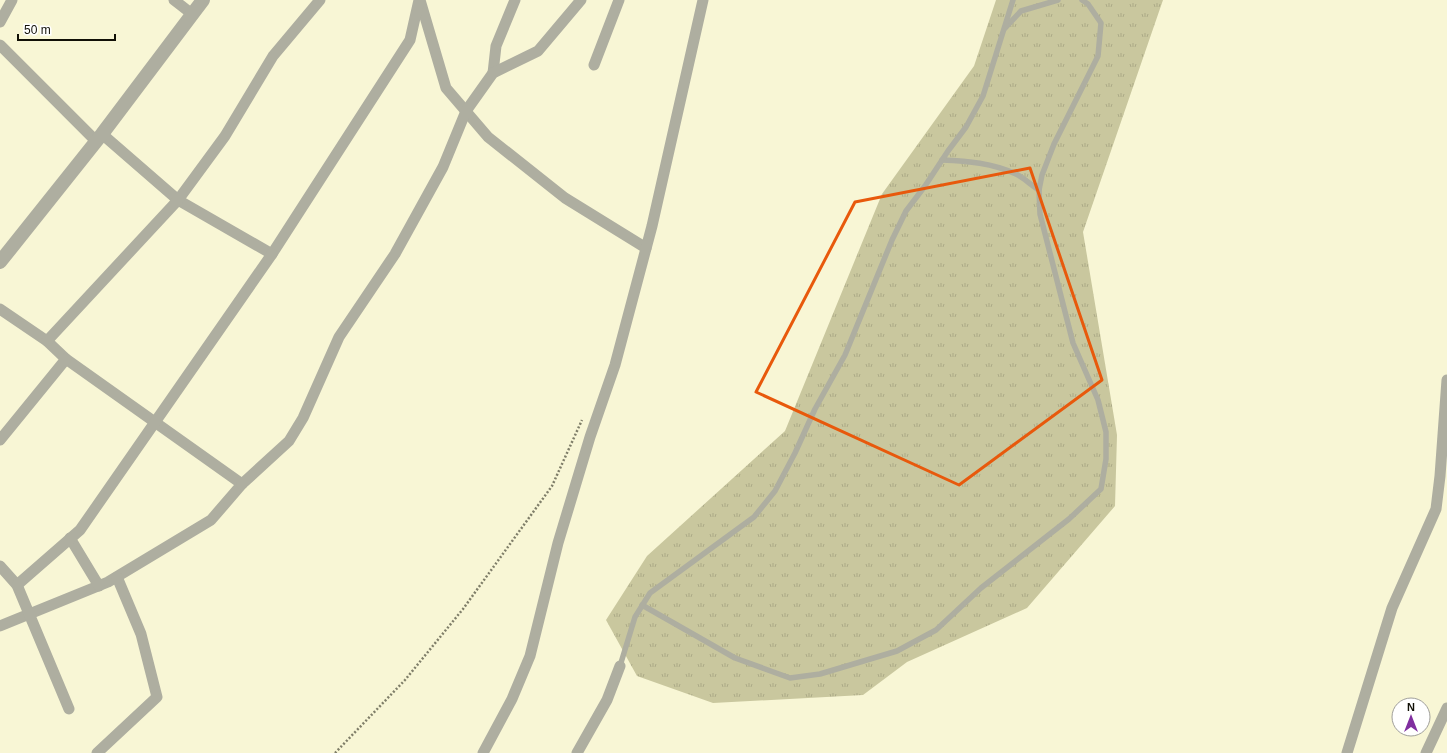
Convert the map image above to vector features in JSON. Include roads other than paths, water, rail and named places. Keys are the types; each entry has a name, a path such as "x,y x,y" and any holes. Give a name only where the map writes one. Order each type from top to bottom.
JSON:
{"street":[{"path":"0,22 12,0"},
{"path":"174,0 192,14"},
{"path":"0,262 99,138 203,0"},
{"path":"47,341 178,200 225,136 273,56 320,0"},
{"path":"420,0 446,88 488,137 565,198 646,248"},
{"path":"17,586 80,530 272,254 410,40 420,0"},
{"path":"493,73 496,46 515,0"},
{"path":"0,626 99,586 117,577 210,520 242,484 289,441 303,418 339,337 395,254 443,167 466,111 493,73 538,51 581,0"},
{"path":"594,65 619,0"},
{"path":"483,753 512,699 530,656 558,543 590,437 615,365 646,248 703,0"},
{"path":"0,45 99,138 178,200 272,254"},
{"path":"0,309 47,341 66,359 242,484"},
{"path":"0,440 66,359"},
{"path":"1347,753 1392,608 1436,509 1447,380"},
{"path":"70,538 99,586"},
{"path":"0,566 17,586 69,709"},
{"path":"97,753 157,697 141,634 117,577"},
{"path":"577,753 607,700 620,666"},
{"path":"1426,753 1447,708"}],"lane":[{"path":"620,666 635,617 650,593 754,517 775,491 795,454 815,409 845,354 895,233 906,211 966,127 983,96 1013,0"},
{"path":"1003,30 1021,11 1058,0"},
{"path":"642,605 735,658 790,678 820,674 897,651 936,630 981,588 1069,519 1101,489 1106,459 1106,432 1098,400 1072,343 1040,214 1039,190 1042,175 1054,144 1098,56 1101,24 1088,4 1082,0"},
{"path":"942,160 969,161 993,165 1017,175 1039,190"}]}
